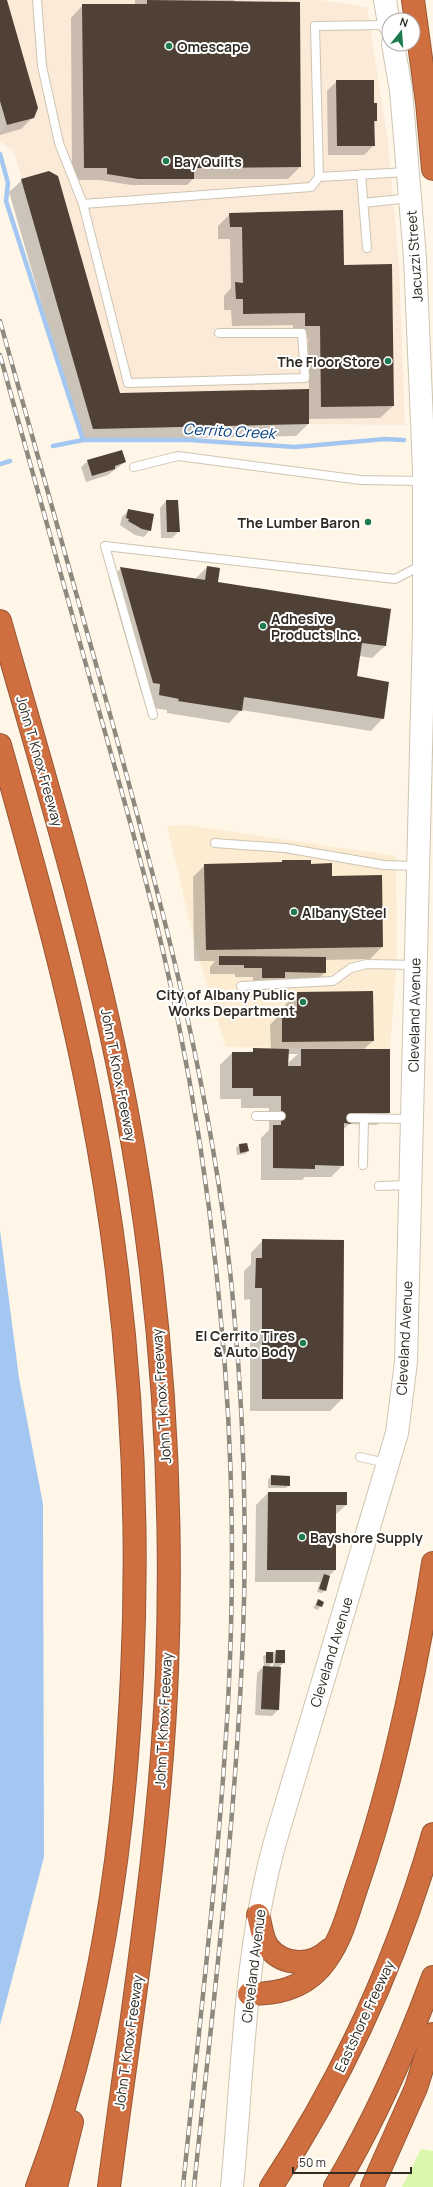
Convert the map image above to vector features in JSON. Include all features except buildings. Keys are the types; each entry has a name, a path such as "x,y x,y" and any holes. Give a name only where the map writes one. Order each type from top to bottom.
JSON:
{"highway":[{"path":"413,0 426,95 433,169"},
{"name":"John T. Knox Freeway","path":"0,621 70,866 104,1002 132,1141 151,1270 163,1405 168,1571 163,1739 147,1904 109,2187"},
{"path":"0,745 55,948 90,1103 114,1250 129,1402 134,1549 130,1716 118,1856 74,2114 56,2187"},
{"path":"249,1994 278,1992 304,1981 326,1960 341,1933 373,1840 391,1772 417,1655 433,1563"},
{"name":"Eastshore Freeway","path":"271,2187 319,2108 351,2049 381,1986 405,1922 433,1834"},
{"path":"125,2187 147,1904"},
{"path":"258,1915 262,1933 268,1947 289,1961 306,1962 323,1956 341,1933"},
{"path":"335,2187 367,2129 410,2036 433,1977"},
{"path":"37,2187 70,2085 95,1986"},
{"path":"372,2187 416,2088 433,2034"}],"street":[{"path":"385,0 387,12"},
{"name":"Jacuzzi Street","path":"394,52 401,90 416,265 424,475"},
{"name":"Cleveland Avenue","path":"232,2187 249,1994 258,1915 275,1842 375,1503 389,1463 397,1433 406,1362 416,965 424,564 424,475"}],"lane":[{"path":"38,0 42,66 59,144 83,204 128,383 305,378 302,333 219,333"},
{"path":"83,204 311,187 319,177 315,26 381,25"},
{"path":"319,177 408,172"},
{"path":"361,174 367,248"},
{"path":"363,203 410,198"},
{"path":"134,467 178,456 361,480 424,475"},
{"path":"153,715 105,546 395,579 424,564"},
{"path":"215,843 285,848 384,865 418,866"},
{"path":"241,986 333,981 351,968 367,964 416,965"},
{"path":"256,1116 281,1116"},
{"path":"351,1118 412,1119"},
{"path":"363,1165 364,1118"},
{"path":"379,1186 410,1185"},
{"path":"360,1457 389,1463"}],"shaded area":[{"path":"0,0 320,0 367,7 388,142 399,264 405,425 309,424 93,429 14,152 0,141 0,132 7,125 0,101"},
{"path":"187,825 396,856 397,955 390,1049 226,1047 198,956 167,826"}],"green space":[{"path":"421,2149 433,2151 433,2187 402,2187"}],"water":[{"path":"0,1230 19,1378 43,1504 44,1857 0,2025"}],"waterway":[{"path":"0,154 8,183 6,201 83,440"},
{"name":"Cerrito Creek","path":"53,446 83,440 189,440 295,447 385,439 404,440"},
{"name":"Cerrito Creek","path":"0,464 10,461"}],"railway":[{"path":"0,321 113,725 170,943 187,1016 215,1163 226,1237 234,1312 240,1393 245,1514 240,1705 216,1981 194,2187"},
{"path":"0,355 130,823 167,969 192,1096 216,1267 228,1408 232,1506 232,1605 228,1703 219,1824 183,2187"}],"place":[{"name":"Omescape","path":"169,46"},
{"name":"Bay Quilts","path":"166,161"},
{"name":"The Floor Store","path":"388,361"},
{"name":"The Lumber Baron","path":"368,522"},
{"name":"Adhesive Products Inc.","path":"263,626"},
{"name":"Albany Steel","path":"294,912"},
{"name":"City of Albany Public Works Department","path":"303,1002"},
{"name":"El Cerrito Tires & Auto Body","path":"303,1343"},
{"name":"Bayshore Supply","path":"302,1537"}]}
